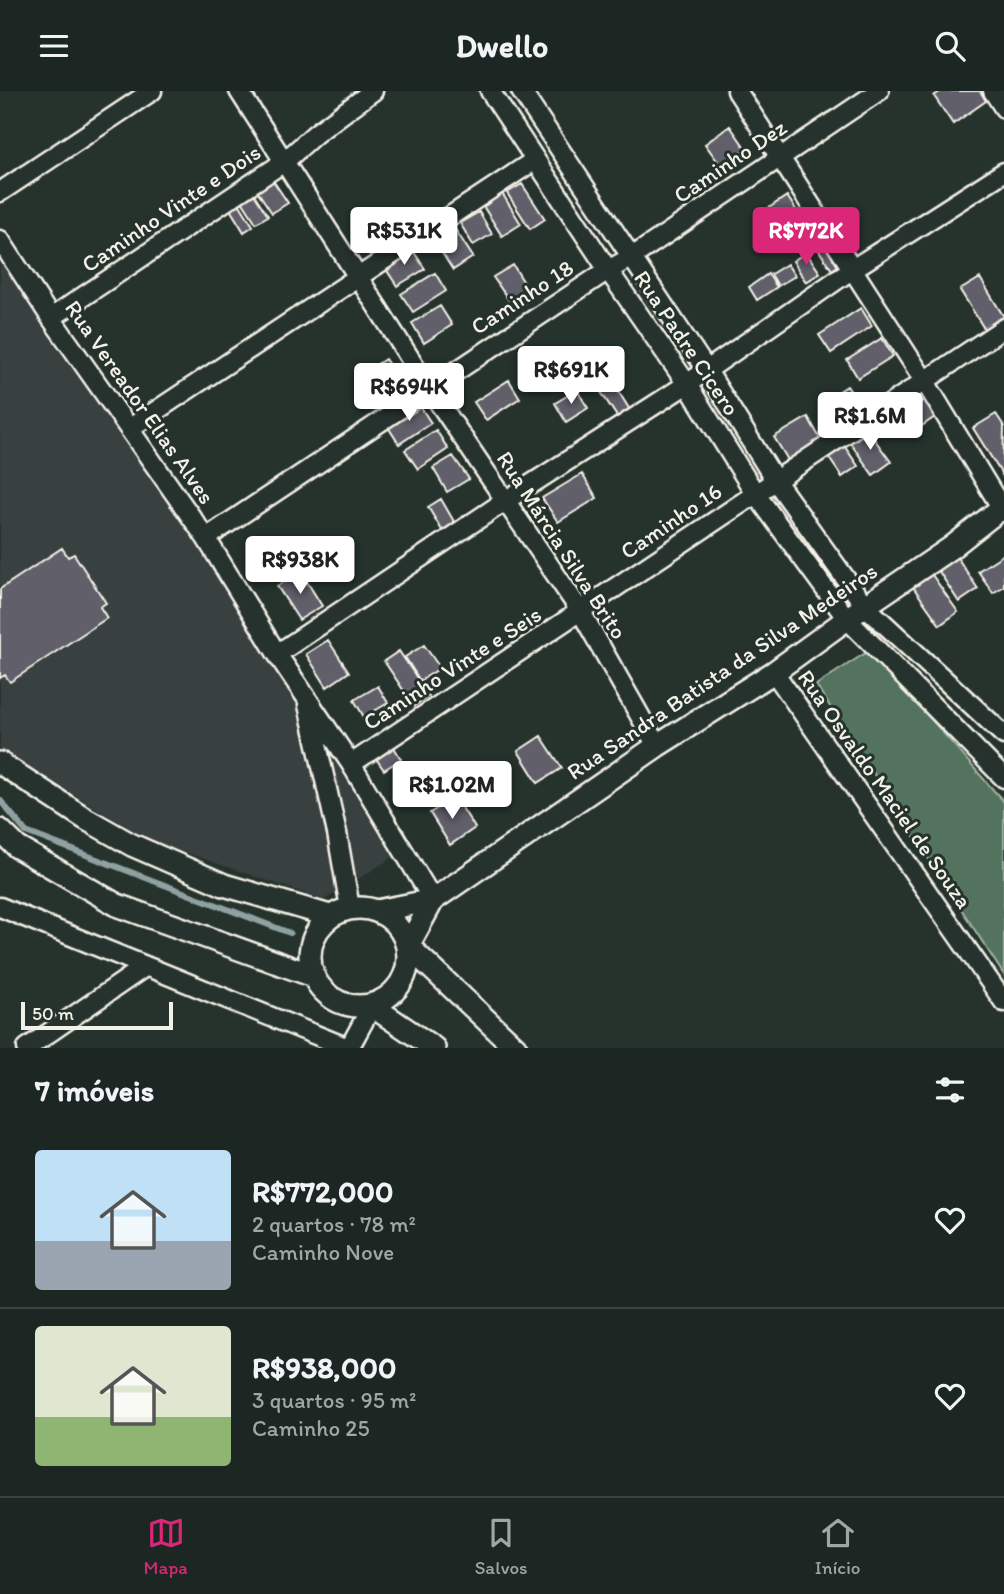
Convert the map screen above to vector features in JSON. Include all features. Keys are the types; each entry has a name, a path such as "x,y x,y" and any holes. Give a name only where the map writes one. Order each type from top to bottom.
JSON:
{"street":[{"path":"0,192 152,91"},
{"name":"Rua Márcia Silva Brito","path":"239,91 429,388 581,612 657,747"},
{"name":"Caminho Vinte e Dois","path":"51,319 284,162 315,134 373,91"},
{"name":"Rua Padre Cicero","path":"491,91 608,270 688,384 755,493 847,619 1004,778"},
{"path":"521,91 706,369 775,479 865,606 1004,735"},
{"path":"737,91 924,380 1003,509"},
{"name":"Caminho Dez","path":"608,270 632,257 879,91"},
{"path":"993,91 1004,108"},
{"path":"130,428 535,160"},
{"path":"277,654 505,501 688,384 851,270 1004,172"},
{"name":"Rua Vereador Elias Alves","path":"0,240 51,319 206,538 277,654 351,764 433,899"},
{"name":"Caminho 18","path":"206,538 608,270"},
{"name":"Caminho 16","path":"581,612 775,479 1004,328"},
{"name":"Rua Sandra Batista da Silva Medeiros","path":"377,911 433,899 657,747 774,672 1003,509"},
{"name":"Caminho Vinte e Seis","path":"351,764 581,612"},
{"name":"Rua Osvaldo Maciel de Souza","path":"774,672 1004,1002"},
{"name":"Rua Vereador Elias Alves","path":"307,698 337,834 340,912"},
{"path":"0,763 86,819 132,845 223,885 340,912 377,911 402,931 408,946 516,1048"},
{"path":"0,830 17,847 117,905 311,975 329,998 343,1005 373,1006 434,1048"},
{"name":"Rua Sandra Batista da Silva Medeiros","path":"408,946 433,899"},
{"path":"0,907 349,1048 373,1006 398,989 402,983 406,976 408,946"},
{"path":"311,975 311,942 340,912"},
{"path":"27,1048 146,966"}],"shaded area":[{"path":"0,252 194,541 395,856 324,900 146,839 0,749"}],"green space":[{"path":"870,650 1004,802 1004,975 816,685"}],"building":[{"path":"941,91 980,91 986,101 953,124 934,96"},
{"path":"730,126 746,149 721,166 705,144"},
{"path":"272,179 288,203 272,213 256,189"},
{"path":"522,184 545,219 530,229 507,193"},
{"path":"502,193 521,224 502,236 483,206"},
{"path":"254,194 268,216 256,223 242,201"},
{"path":"787,196 802,219 773,238 758,215"},
{"path":"237,200 253,226 244,232 228,206"},
{"path":"479,212 492,234 473,245 460,223"},
{"path":"455,229 473,257 453,270 435,242"},
{"path":"827,239 842,263 832,270 816,246"},
{"path":"412,249 425,269 397,286 384,266"},
{"path":"806,252 820,273 806,282 793,261"},
{"path":"787,264 795,276 778,286 771,274"},
{"path":"513,265 533,297 515,309 493,277"},
{"path":"435,273 446,291 413,312 401,294"},
{"path":"768,274 777,287 757,300 749,287"},
{"path":"980,278 1004,317 985,330 960,290"},
{"path":"440,306 452,325 424,343 412,323"},
{"path":"861,308 872,326 831,353 819,335"},
{"path":"882,338 893,356 858,378 847,360"},
{"path":"385,359 407,391 387,404 365,372"},
{"path":"610,378 630,410 618,418 597,386"},
{"path":"509,380 520,398 486,420 474,402"},
{"path":"847,386 863,409 846,421 830,397"},
{"path":"577,390 588,408 566,422 555,403"},
{"path":"924,400 935,417 907,436 895,419"},
{"path":"418,403 431,423 399,444 386,424"},
{"path":"996,414 1004,426 1003,476 973,428"},
{"path":"808,417 821,440 788,460 774,437"},
{"path":"867,429 891,462 873,475 849,441"},
{"path":"436,430 448,449 418,469 405,450"},
{"path":"843,444 858,466 842,477 827,455"},
{"path":"453,456 469,479 447,492 433,468"},
{"path":"582,474 597,498 558,522 542,498"},
{"path":"441,499 456,525 443,532 428,507"},
{"path":"62,548 68,557 74,554 106,603 100,607 107,618 10,682 5,675 0,678 0,589"},
{"path":"955,554 978,589 959,602 936,567"},
{"path":"1004,554 1004,586 993,593 978,571"},
{"path":"301,572 322,606 299,620 277,586"},
{"path":"930,572 958,612 940,625 911,584"},
{"path":"328,640 349,672 327,687 306,654"},
{"path":"424,645 440,668 420,681 405,657"},
{"path":"399,651 429,696 414,706 384,661"},
{"path":"378,686 388,703 364,717 354,700"},
{"path":"541,736 562,768 538,783 518,751"},
{"path":"392,744 401,759 384,770 374,756"},
{"path":"455,797 475,828 450,845 430,813"}],"waterway":[{"path":"0,800 26,832 290,933"}]}
